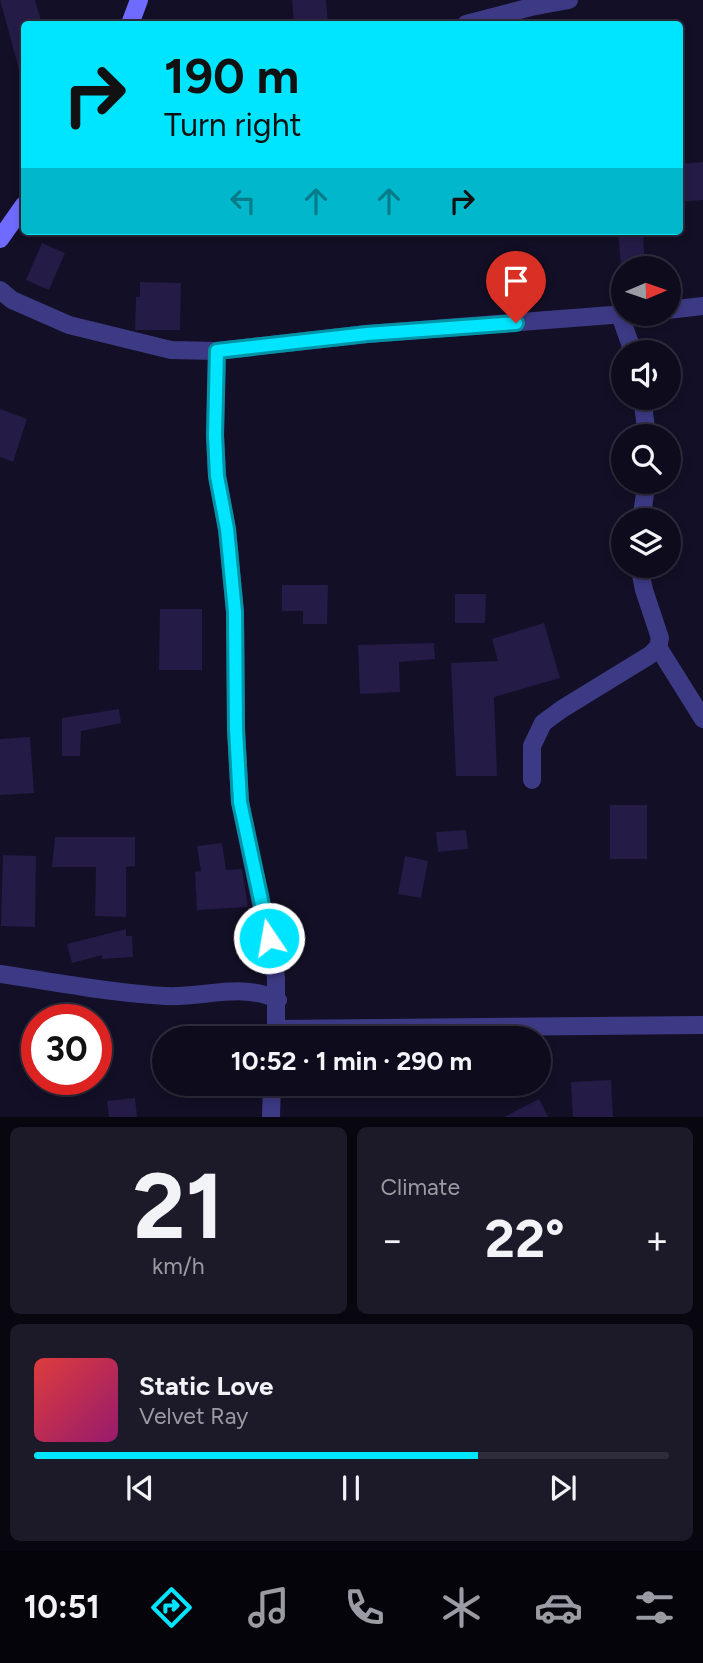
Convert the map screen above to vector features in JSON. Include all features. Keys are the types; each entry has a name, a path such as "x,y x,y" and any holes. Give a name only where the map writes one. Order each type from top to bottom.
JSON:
{"main road":[{"path":"131,21 139,0"},
{"path":"0,239 21,209"}],"street":[{"path":"477,21 569,0"},
{"path":"0,290 12,300 69,325 171,350 217,351 367,334 611,316"},
{"path":"681,309 703,306"},
{"path":"217,351 216,463 227,529 234,600 240,802 265,918 278,1000 277,1026"},
{"path":"533,780 532,746 543,723 650,655 657,647 660,638 658,629 642,578"},
{"path":"657,647 703,719"},
{"path":"0,974 168,996 245,991 265,993 278,1000"},
{"path":"551,1028 703,1025"},
{"path":"271,1117 272,1096"}],"building":[{"path":"0,0 35,0 41,21 21,21 20,73"},
{"path":"292,0 326,0 328,21 294,21"},
{"path":"703,162 703,200 683,202 683,164"},
{"path":"618,235 643,235 644,256 620,256"},
{"path":"42,243 65,253 49,290 26,280"},
{"path":"140,282 181,283 180,330 135,330 136,297 140,297"},
{"path":"0,409 27,419 13,462 0,457"},
{"path":"282,585 328,585 327,624 303,624 303,611 282,611"},
{"path":"455,594 486,594 485,623 455,623"},
{"path":"160,609 202,609 202,670 159,670"},
{"path":"544,623 560,678 494,697 497,776 456,776 451,663 498,661 492,639"},
{"path":"434,643 435,659 399,662 400,692 360,694 358,645"},
{"path":"119,709 121,723 81,731 80,756 62,756 62,718"},
{"path":"30,737 34,793 0,795 0,739"},
{"path":"610,805 647,805 647,859 610,859"},
{"path":"466,830 468,849 438,852 436,832"},
{"path":"55,837 135,837 135,866 126,867 126,917 95,916 96,867 52,867"},
{"path":"222,843 226,870 242,869 248,907 197,910 195,872 201,871 197,846"},
{"path":"3,855 36,856 35,927 1,926"},
{"path":"405,856 428,861 421,898 398,894"},
{"path":"126,929 126,936 132,936 133,957 102,959 102,955 72,963 67,944"},
{"path":"611,1080 613,1117 573,1117 571,1082"},
{"path":"135,1098 137,1117 109,1117 107,1101"},
{"path":"539,1099 548,1117 504,1117"}],"route":[{"path":"269,938 240,802 235,612 227,529 217,476 217,351 367,334 516,323"}]}
